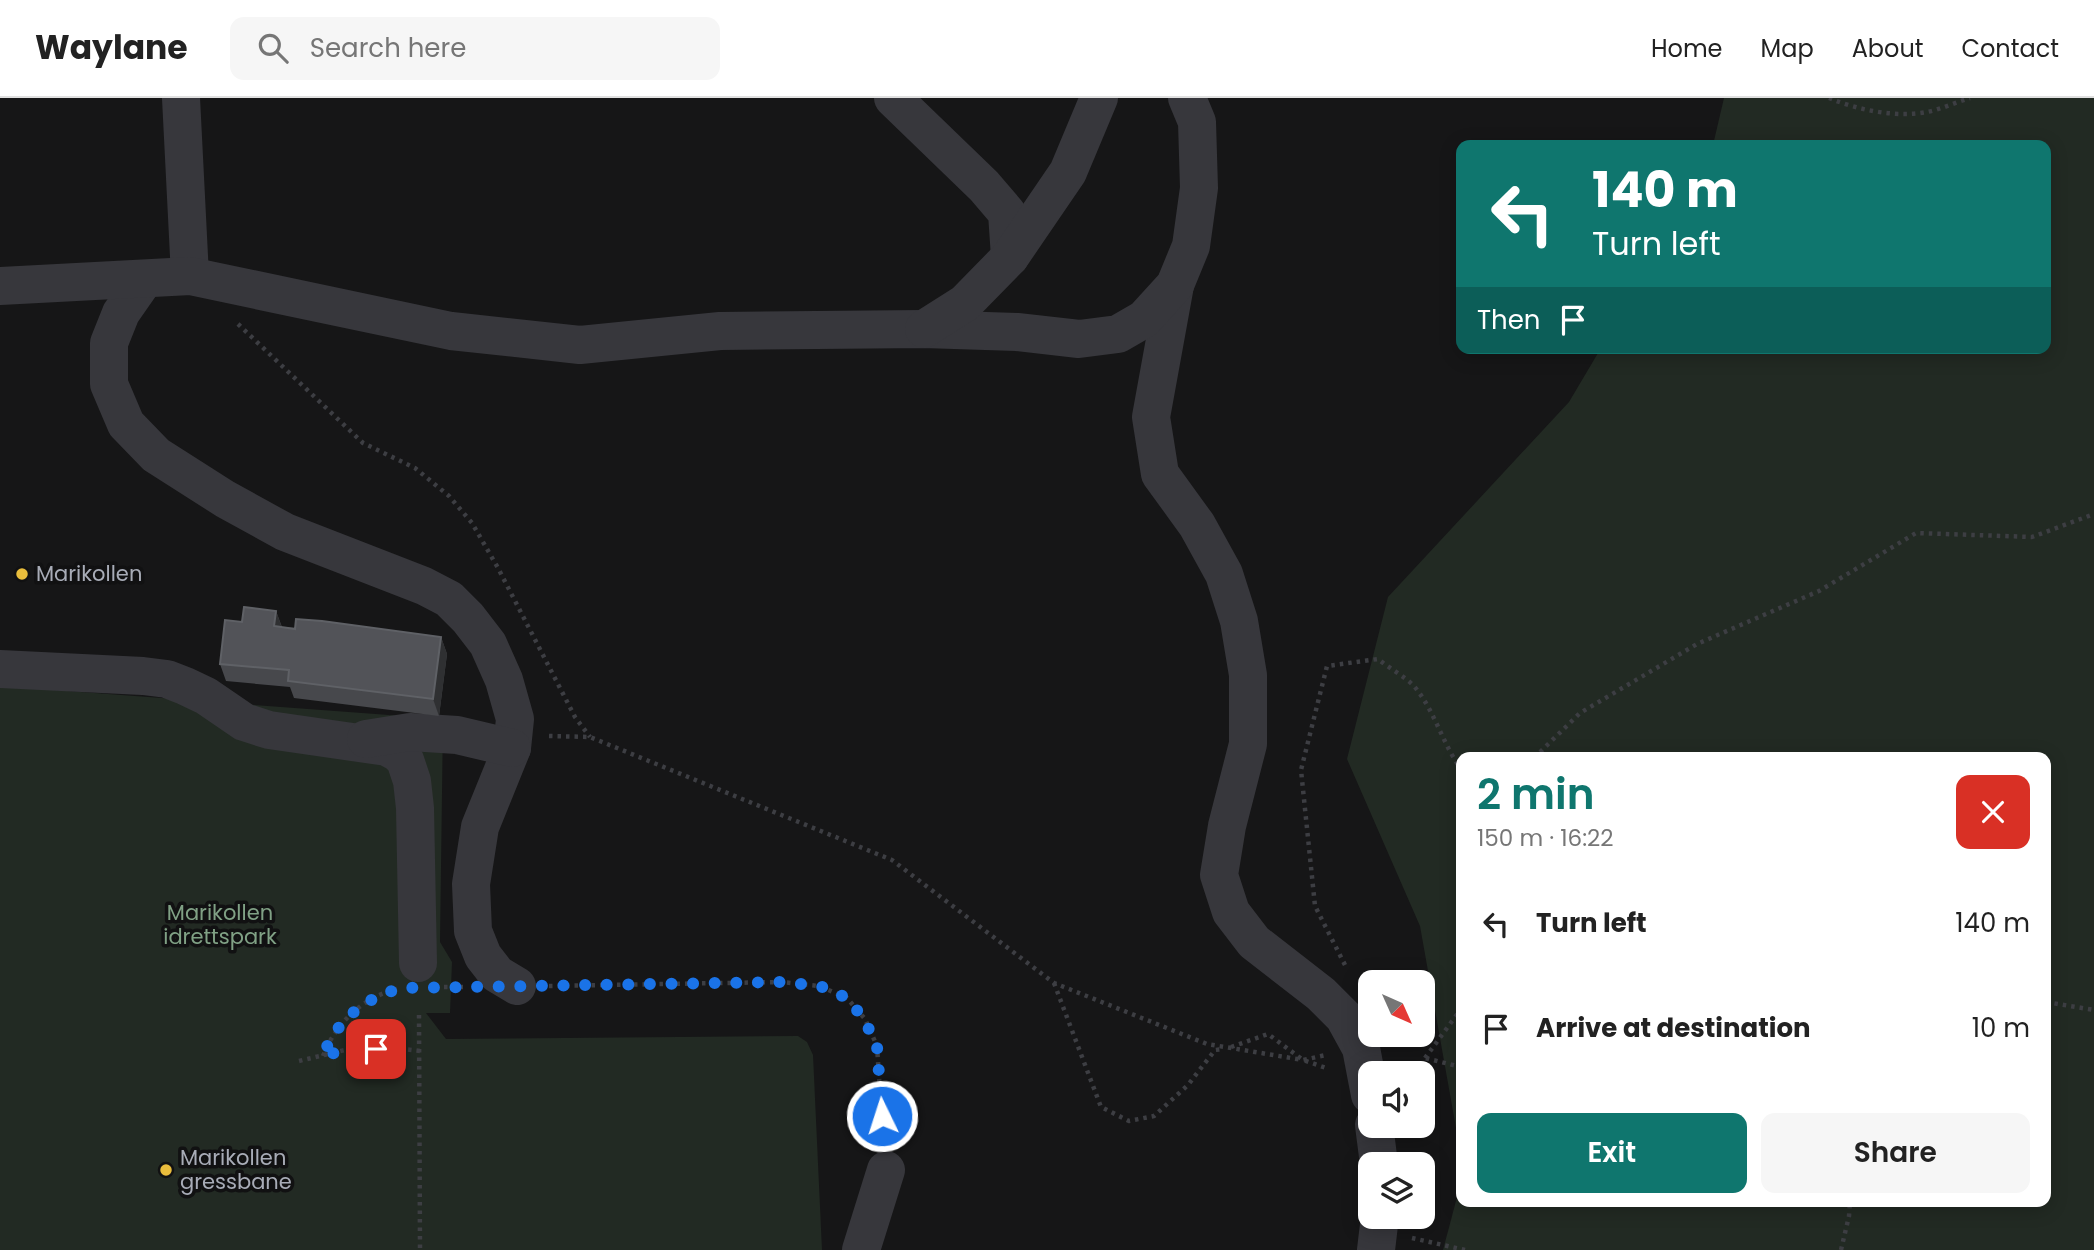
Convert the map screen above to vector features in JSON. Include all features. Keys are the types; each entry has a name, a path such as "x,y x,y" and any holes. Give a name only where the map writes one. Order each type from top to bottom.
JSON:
{"lane":[{"path":"181,98 190,276"},
{"path":"893,98 984,186 1007,213 1010,257"},
{"path":"923,329 965,303 1010,257 1068,172 1099,98"},
{"path":"1187,98 1197,122 1199,188 1191,246 1175,285 1151,417 1160,474 1197,525 1224,574 1239,621 1248,675 1248,744 1227,826 1219,875 1231,912 1254,942 1344,1017 1361,1048 1363,1061"},
{"path":"0,286 144,281 190,276 451,331 580,345 720,331 923,329 1017,332 1079,339 1118,334 1144,319 1175,285"},
{"path":"144,281 121,313 109,343 109,384 126,424 156,456 285,533 424,586 449,599 488,644 504,680 515,719 512,748 480,827 471,884 473,931 483,956 498,974 517,986"},
{"path":"0,669 167,679 206,696 244,722 292,735 387,747 398,753 411,772 415,808 421,979"},
{"path":"347,741 410,733 457,735 512,748"},
{"path":"861,1250 886,1170"}],"path":[{"path":"1829,98 1854,108 1926,112 1970,98"},
{"path":"229,314 363,443 415,468 472,523 575,717 590,737"},
{"path":"1540,752 1580,713 1685,651 1819,591 1916,533 2032,537 2094,514"},
{"path":"1346,966 1315,906 1301,770 1327,666 1378,659 1413,685 1433,716 1447,750 1456,762"},
{"path":"512,748 553,734 590,737 892,860 1054,983 1207,1044 1303,1060 1330,1069 1361,1048"},
{"path":"323,1056 330,1038 360,1007 387,991 421,979 517,986 782,982 820,986 847,998 864,1019 877,1046 886,1170"},
{"path":"1054,983 1101,1107 1129,1121 1154,1116 1188,1085 1215,1050 1268,1034 1303,1060 1361,1048"},
{"path":"2051,1003 2094,1010"},
{"path":"419,1015 420,1250"},
{"path":"1424,1061 1456,1016"},
{"path":"299,1061 349,1049 420,1051"},
{"path":"1425,1058 1456,1066"},
{"path":"1841,1250 1850,1207"},
{"path":"1387,1234 1465,1250"}],"green space":[{"path":"1724,98 2094,98 2094,1250 1443,1250 1456,1201 1456,1207 2051,1207 2051,752 1456,752 1456,1128 1435,1010 1435,970 1428,970 1420,926 1347,759 1388,597 1569,402 1597,354 2051,354 2051,140 1714,140"},
{"name":"Marikollen idrettspark","path":"0,686 443,719 440,942 452,962 450,1013 426,1013 446,1039 798,1036 807,1042 813,1055 822,1250 0,1250"}],"building":[{"path":"244,607 276,611 274,626 295,629 296,619 441,637 433,699 288,681 289,670 220,664 225,620 242,622"}],"place":[{"name":"Marikollen","path":"22,574"},
{"name":"Marikollen gressbane","path":"166,1170"}],"route":[{"path":"376,1049 349,1049 323,1056 330,1038 360,1007 387,991 403,988 782,982 820,986 847,998 864,1019 877,1046 882,1116"}]}
